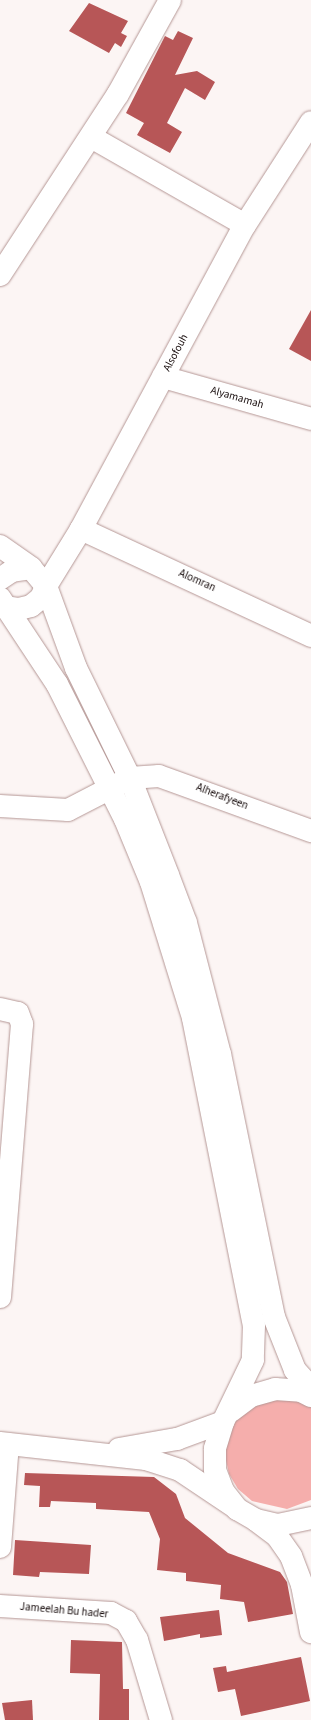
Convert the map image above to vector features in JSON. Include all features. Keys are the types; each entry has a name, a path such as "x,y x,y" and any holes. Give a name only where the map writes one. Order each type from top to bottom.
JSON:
{"street":[{"path":"0,275 91,137 170,0"},
{"name":"Alsofouh","path":"3,602 19,609 31,606 41,598 46,586 81,529 244,225 311,122"},
{"path":"91,137 244,225"},
{"name":"Alyamamah","path":"163,377 311,419"},
{"name":"Alomran","path":"81,529 311,636"},
{"path":"0,546 31,568 46,586 76,668 130,778 176,895 200,972 274,1317 295,1370 311,1388"},
{"path":"0,579 12,571 31,568"},
{"path":"3,602 57,684 141,856 187,996 242,1256 255,1341 248,1377 227,1417 215,1449 214,1470 222,1491 237,1509"},
{"path":"0,806 68,810 110,790 130,778"},
{"name":"Alherafyeen","path":"130,778 171,778 311,831"},
{"path":"0,1009 18,1013 22,1024 0,1297"},
{"path":"96,1452 177,1439 227,1417 251,1396 275,1389 301,1391 311,1396"},
{"path":"0,1547 4,1444 96,1452 168,1465 256,1520 277,1536 291,1556 302,1585 311,1632"},
{"path":"256,1520 278,1525 311,1518"},
{"name":"Jameelah Bu hader","path":"0,1606 110,1613 126,1621 136,1640 161,1720"}],"shaded area":[{"path":"283,1396 311,1405 311,1500 287,1509 252,1501 238,1489 229,1474 225,1456 227,1438 234,1422 247,1408"}],"building":[{"path":"89,3 128,21 121,33 127,36 121,47 115,43 109,53 69,31"},
{"path":"178,31 193,38 175,75 197,71 215,82 205,100 185,88 167,123 182,132 170,153 137,135 144,123 126,113 165,36 173,40"},
{"path":"311,310 311,361 289,349"},
{"path":"25,1473 154,1477 176,1494 185,1518 228,1553 280,1572 287,1582 293,1614 248,1622 244,1602 220,1599 221,1585 186,1581 186,1573 157,1570 160,1539 149,1512 96,1509 96,1503 51,1501 50,1507 39,1507 40,1486 24,1485"},
{"path":"15,1540 91,1545 89,1574 40,1572 39,1577 13,1575"},
{"path":"219,1610 222,1635 200,1638 200,1634 164,1641 160,1617"},
{"path":"71,1640 122,1642 123,1689 129,1689 129,1720 99,1720 100,1674 70,1673"},
{"path":"301,1657 310,1701 241,1716 235,1689 218,1692 213,1668 226,1666 227,1672"},
{"path":"32,1700 33,1720 5,1720 2,1703"}]}
